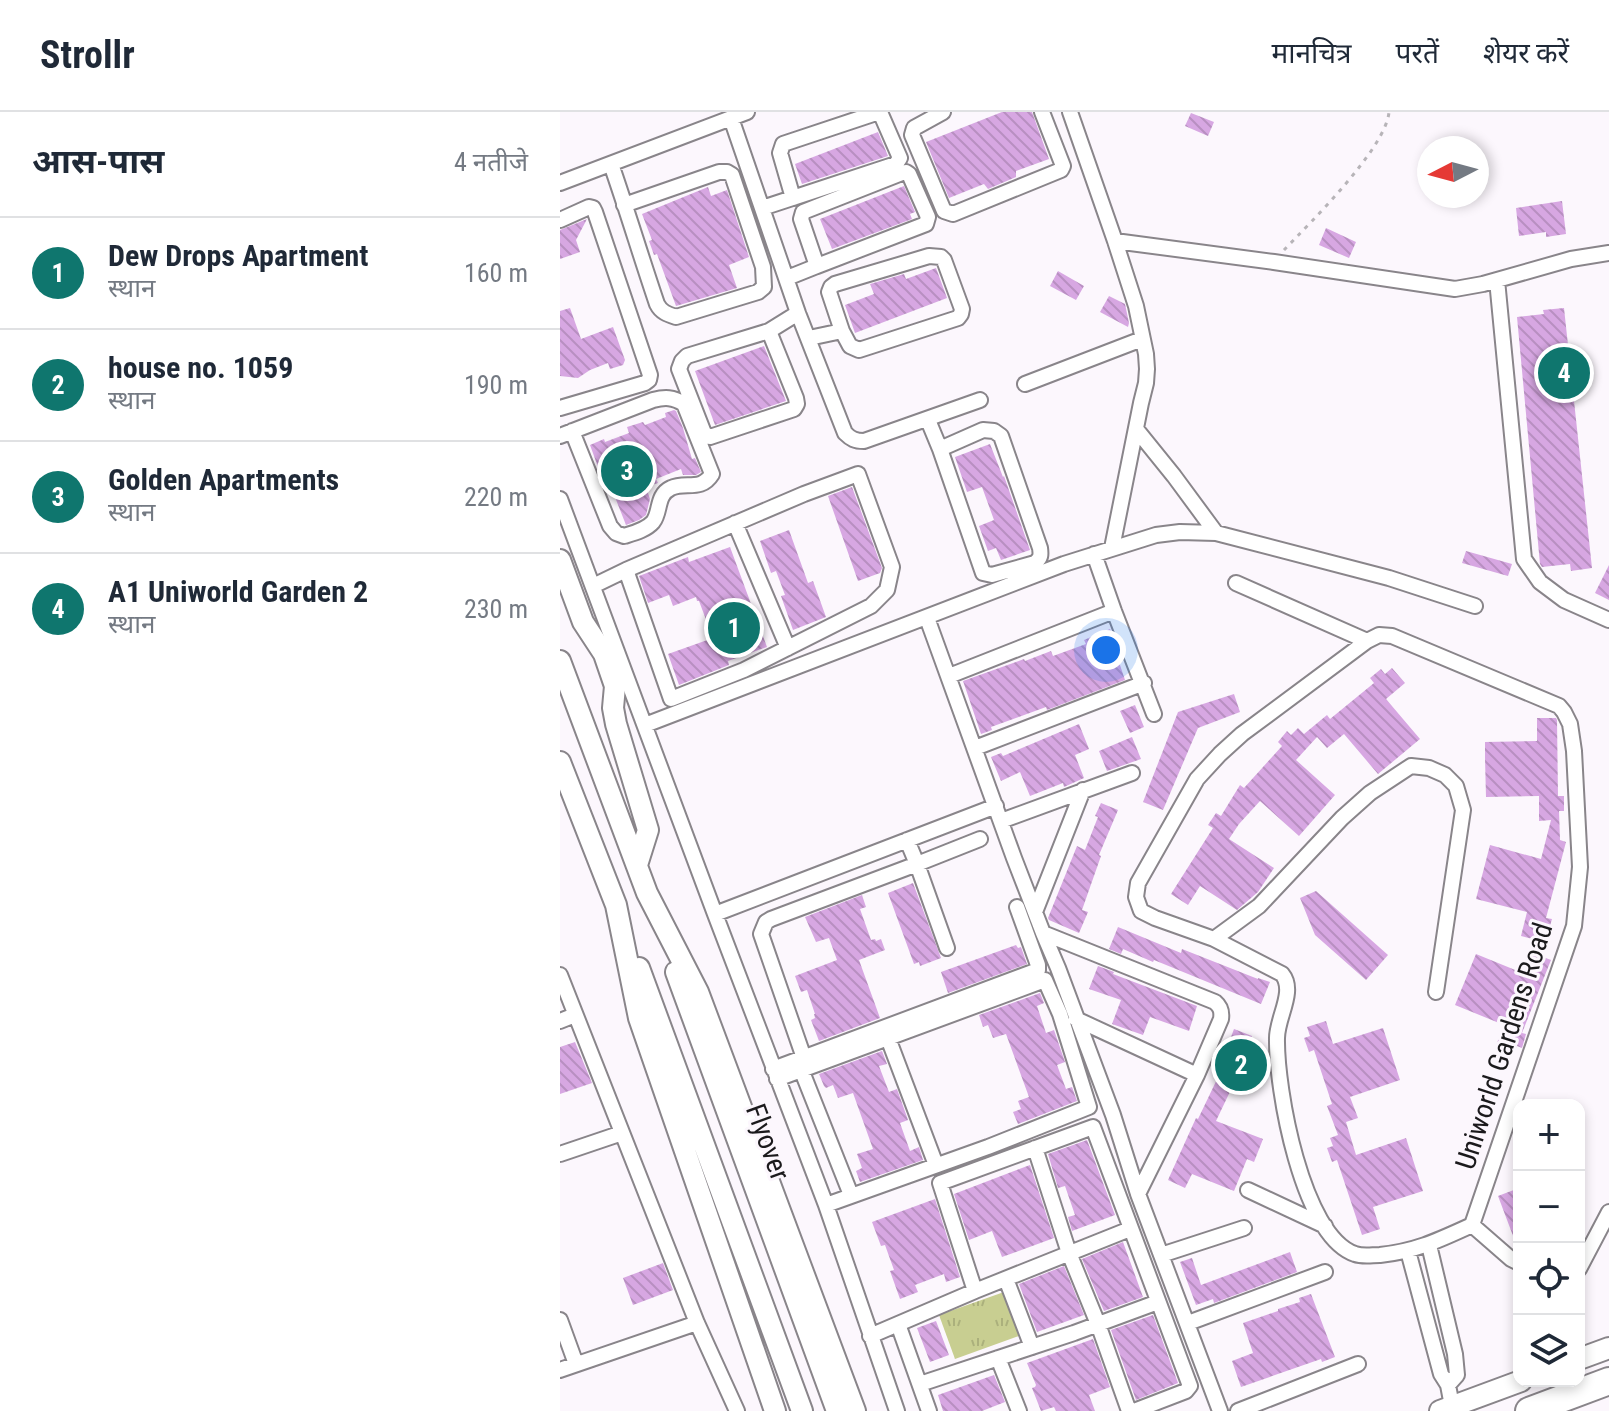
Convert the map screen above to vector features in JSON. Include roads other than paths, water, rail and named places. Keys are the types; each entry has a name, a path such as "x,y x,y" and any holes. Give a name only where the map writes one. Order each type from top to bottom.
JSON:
{"highway":[{"path":"1529,1411 1609,1381"}],"main road":[{"path":"560,560 583,622 621,684 613,702 614,716 648,830 637,865"},
{"path":"560,661 647,893 698,992 855,1411"},
{"path":"560,762 616,905 802,1411"},
{"name":"Flyover","path":"647,893 837,1411"},
{"path":"616,905 639,1018 775,1411"},
{"path":"1585,1357 1609,1348"},
{"path":"1446,1409 1513,1384"}],"street":[{"path":"560,183 747,112"},
{"path":"762,208 793,198 899,161 880,112 783,144 780,153 793,198"},
{"path":"943,112 914,128 912,135 944,211 953,214 1061,170 1063,166 1042,112"},
{"path":"1070,112 1136,306 1146,354 1146,383 1112,548"},
{"path":"731,118 798,313 850,439 864,441 980,400"},
{"path":"611,164 624,205 657,304 660,309 676,317 758,292 764,287 763,267 732,175 727,172 719,172 624,205"},
{"path":"787,278 926,224 928,217 909,174 902,173 803,212 801,219 817,266"},
{"path":"560,220 593,208 650,375 645,383 560,408"},
{"path":"1115,241 1444,288 1470,288 1571,259 1609,253"},
{"path":"929,256 944,260 962,309 958,318 859,350 850,346 842,331 829,292 835,284 929,256"},
{"path":"1497,280 1524,559 1540,582 1564,600 1609,620"},
{"path":"769,331 797,404 794,409 710,437 704,433 679,369 682,361 687,356 769,331 798,313"},
{"path":"809,338 842,331"},
{"path":"1025,384 1142,339"},
{"path":"675,398 684,404 712,474 708,481 673,487 664,493 656,519 646,528 624,536 610,526 566,433 653,400 675,398"},
{"path":"928,420 983,573 992,575 1035,563 1041,555 1040,548 1001,436 994,431 983,430 940,449"},
{"path":"1136,429 1216,533"},
{"path":"593,586 626,570 735,523 858,474 892,567 887,590 871,606 744,670 671,699 626,570"},
{"path":"560,499 593,586 621,684 645,725 826,1205 897,1411"},
{"path":"735,523 788,648"},
{"path":"645,725 1094,554 1156,535 1216,533 1389,578 1475,606"},
{"path":"1094,554 1154,714"},
{"path":"1236,583 1367,641 1242,734 1197,779 1138,883 1136,897 1141,911 1214,939 1288,980 1288,992 1277,1027 1277,1065 1291,1145 1308,1193 1334,1240 1357,1255 1368,1256 1429,1245 1472,1225 1513,1260"},
{"path":"949,676 1114,611"},
{"path":"927,618 1220,1411"},
{"name":"Uniworld Gardens Road","path":"1367,641 1379,635 1392,636 1559,706 1570,724 1580,867 1574,926 1472,1225"},
{"path":"975,748 1144,683"},
{"path":"1214,939 1259,906 1342,818 1370,793 1411,766 1429,768 1445,775 1456,786 1463,810 1436,992"},
{"path":"1001,821 1132,773"},
{"path":"1035,912 1083,790"},
{"path":"715,914 996,806"},
{"path":"851,1195 803,1064 761,934 763,927 771,919 980,839"},
{"path":"907,840 947,948"},
{"path":"775,1074 1038,970 1017,907"},
{"path":"1043,933 1220,1006 1221,1019 1197,1075 1138,1194"},
{"path":"560,975 697,1323 737,1411"},
{"path":"803,1064 888,1038 1045,980 1060,1014 1089,1107 826,1205"},
{"path":"560,1021 575,1015"},
{"path":"1076,1019 1197,1075"},
{"path":"888,1038 936,1165"},
{"path":"975,1291 940,1183 1035,1148 1093,1127 1190,1386 1186,1391 1131,1411 1069,1253 1035,1148"},
{"path":"560,1154 622,1133"},
{"path":"1248,1190 1325,1226"},
{"path":"1585,1258 1609,1212"},
{"path":"1161,1255 1244,1228"},
{"path":"870,1336 1130,1229"},
{"path":"1429,1245 1455,1354 1457,1375 1448,1385 1446,1409"},
{"path":"1408,1251 1441,1374 1448,1385"},
{"path":"1188,1323 1325,1272"},
{"path":"1006,1279 1032,1347"},
{"path":"920,1384 1158,1302"},
{"path":"560,1320 576,1364"},
{"path":"560,1370 697,1323"},
{"path":"898,1324 929,1411"},
{"path":"998,1358 1019,1411"},
{"path":"1238,1411 1358,1364"}],"place":[{"name":"A1 Uniworld Garden 2","path":"1564,373"},
{"name":"Golden Apartments","path":"627,471"},
{"name":"Dew Drops Apartment","path":"734,628"},
{"name":"house no. 1059","path":"1241,1065"}]}
